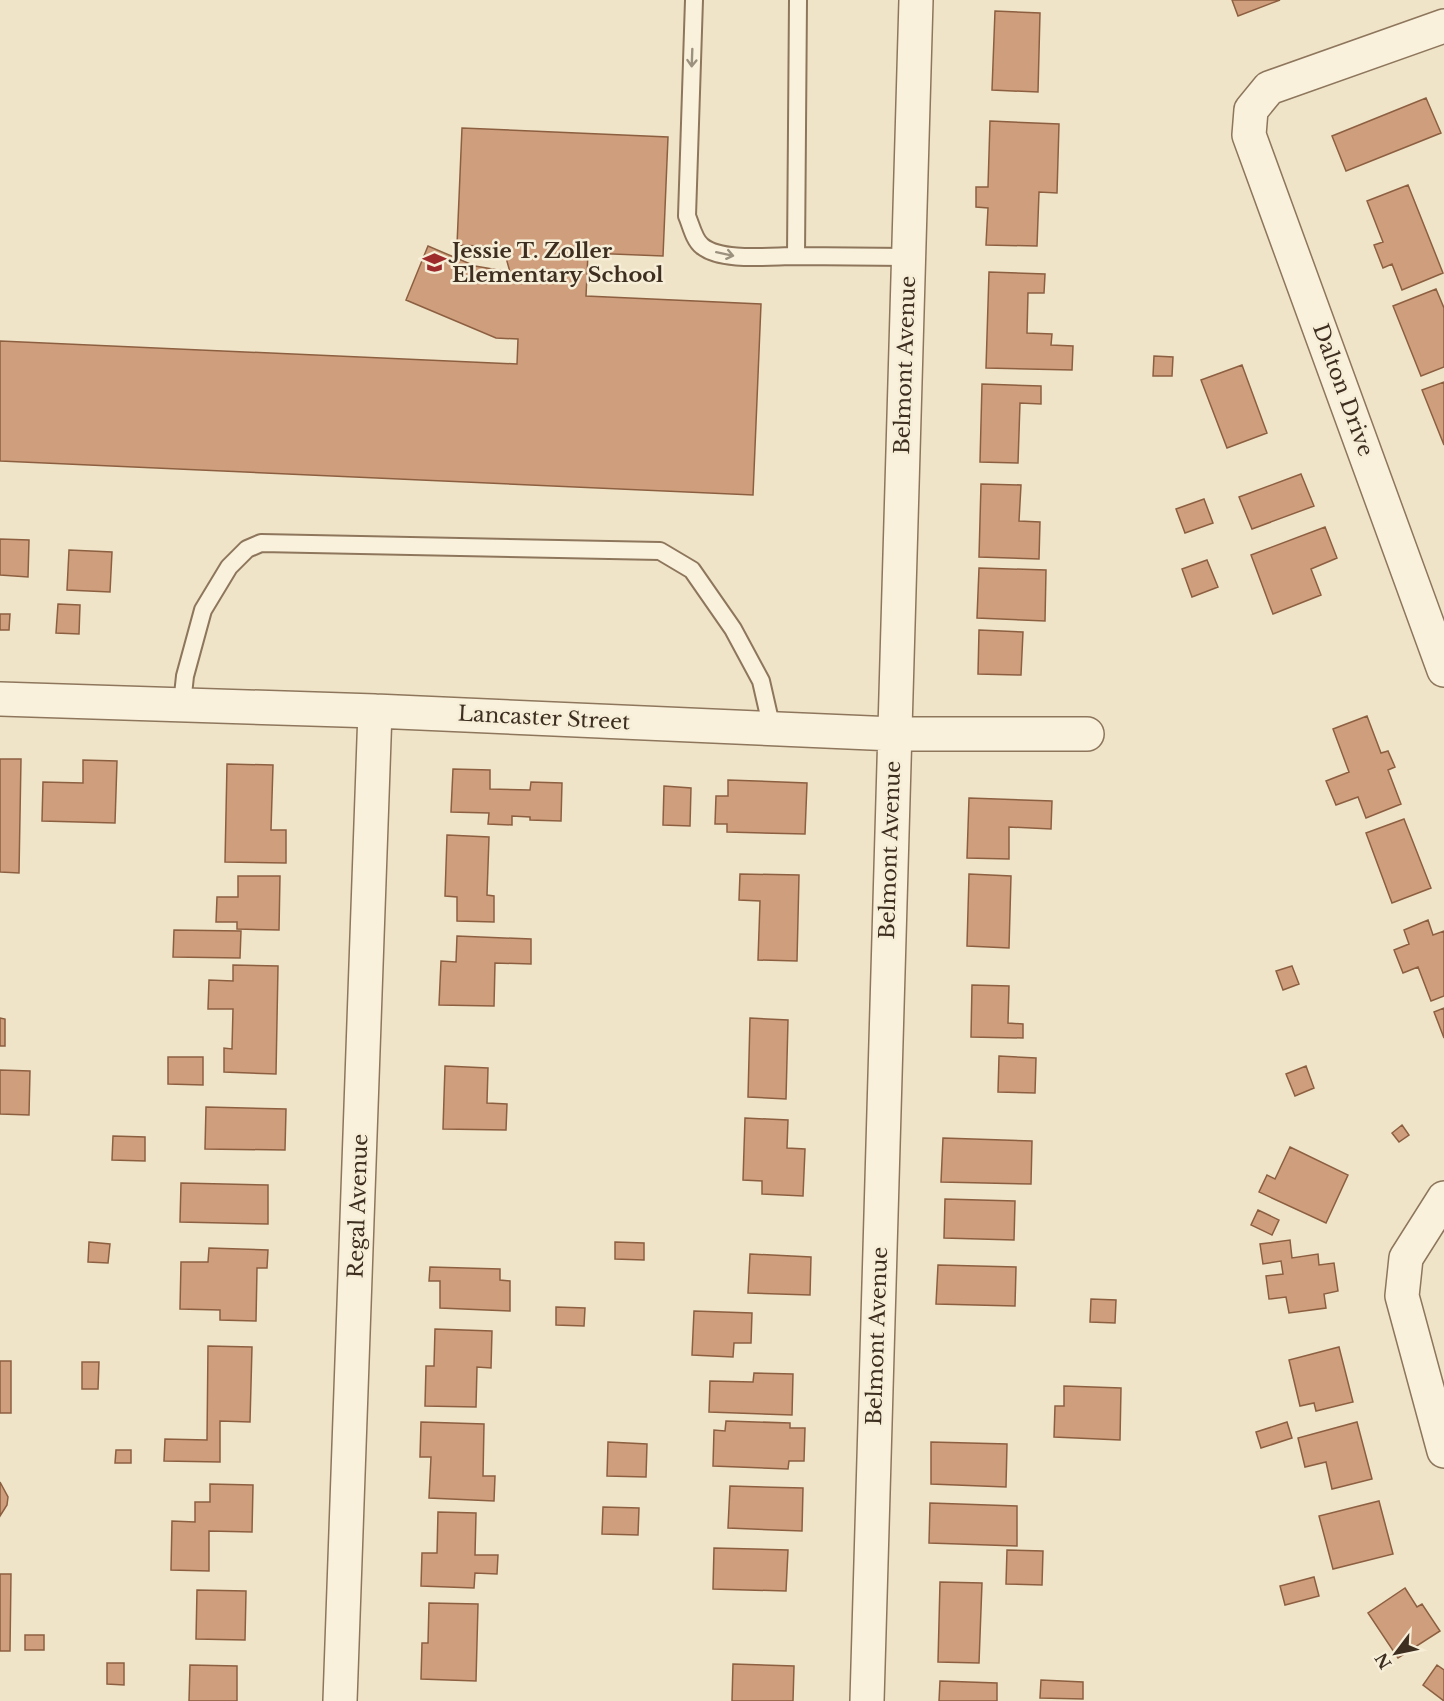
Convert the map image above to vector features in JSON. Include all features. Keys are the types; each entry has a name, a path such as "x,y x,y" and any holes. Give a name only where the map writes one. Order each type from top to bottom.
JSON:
{"street":[{"name":"Belmont Avenue","path":"867,1701 916,0"},
{"name":"Dalton Drive","path":"1444,26 1269,88 1251,110 1249,135 1435,612 1444,670"},
{"name":"Lancaster Street","path":"0,699 375,711 894,734 1087,734"},
{"name":"Regal Avenue","path":"340,1701 375,711"},
{"path":"1444,1198 1406,1258 1402,1296 1444,1451"}],"lane":[{"path":"694,0 687,216 701,246 724,256 908,257"},
{"path":"796,256 798,0"},
{"path":"182,704 185,676 202,610 229,567 247,549 261,543 660,551 692,570 733,628 761,681 772,729"}],"building":[{"path":"1232,0 1280,0 1238,16"},
{"path":"995,11 1040,13 1038,92 992,90"},
{"path":"1426,98 1441,133 1346,171 1332,136"},
{"path":"990,121 1059,124 1057,193 1039,192 1037,246 986,245 988,208 976,207 976,187 988,187"},
{"name":"Jessie T. Zoller Elementary School","path":"462,128 668,137 663,256 588,253 586,296 761,304 753,495 0,461 0,341 517,364 518,339 496,338 406,300 428,246 475,266 510,272 503,247 457,245"},
{"path":"1408,185 1443,273 1402,290 1392,264 1383,268 1374,245 1383,242 1367,201"},
{"path":"989,272 1045,274 1044,293 1028,293 1027,333 1052,334 1051,345 1073,346 1072,370 986,368"},
{"path":"1436,289 1444,308 1444,367 1421,376 1393,306"},
{"path":"1154,356 1173,357 1172,376 1153,376"},
{"path":"1242,365 1267,433 1227,448 1201,380"},
{"path":"1444,382 1444,445 1422,390"},
{"path":"982,384 1041,386 1041,404 1020,403 1018,463 980,462"},
{"path":"1301,474 1314,506 1252,529 1239,497"},
{"path":"981,484 1021,485 1019,521 1040,522 1039,559 979,557"},
{"path":"1204,499 1213,523 1185,533 1176,509"},
{"path":"1325,527 1337,558 1311,569 1321,595 1273,614 1251,555"},
{"path":"0,539 29,540 28,577 0,575"},
{"path":"69,550 112,552 110,592 67,590"},
{"path":"1207,560 1218,587 1192,597 1182,569"},
{"path":"979,568 1046,570 1045,621 977,618"},
{"path":"58,604 80,605 79,634 56,633"},
{"path":"0,614 10,614 9,630 0,630"},
{"path":"979,630 1023,632 1021,675 978,674"},
{"path":"1367,716 1381,753 1388,751 1395,767 1388,770 1401,804 1366,818 1358,797 1336,805 1326,781 1349,772 1333,729"},
{"path":"0,759 21,759 19,873 0,872"},
{"path":"83,760 117,761 115,823 42,821 43,782 83,783"},
{"path":"227,764 273,765 271,830 286,830 286,863 225,862"},
{"path":"453,769 490,770 490,789 530,790 531,782 562,783 561,821 530,820 530,817 512,816 512,825 488,824 489,813 451,812"},
{"path":"728,780 807,783 805,834 727,832 727,824 715,824 716,796 728,796"},
{"path":"664,786 691,788 690,826 663,825"},
{"path":"969,798 1052,801 1051,829 1009,827 1009,859 967,858"},
{"path":"1404,819 1431,888 1392,903 1366,833"},
{"path":"447,835 489,837 487,895 494,896 494,922 457,921 457,897 445,896"},
{"path":"740,874 799,875 797,961 758,960 760,901 739,900"},
{"path":"969,874 1011,876 1009,948 967,946"},
{"path":"238,876 280,876 279,930 237,929 237,922 216,922 217,897 238,897"},
{"path":"1428,920 1433,935 1444,931 1444,996 1431,1001 1418,967 1403,973 1394,950 1409,944 1404,930"},
{"path":"174,930 241,931 240,958 173,957"},
{"path":"457,936 531,939 531,964 495,963 494,1006 439,1005 441,961 456,962"},
{"path":"233,965 278,966 276,1074 224,1072 224,1048 232,1049 233,1009 208,1009 209,980 233,981"},
{"path":"1292,966 1299,984 1283,990 1276,971"},
{"path":"972,985 1009,986 1008,1023 1023,1024 1023,1038 971,1037"},
{"path":"1444,1008 1444,1038 1434,1012"},
{"path":"0,1018 5,1019 5,1046 0,1046"},
{"path":"750,1018 788,1020 786,1099 748,1097"},
{"path":"999,1056 1036,1058 1035,1093 998,1092"},
{"path":"168,1057 203,1057 203,1085 168,1084"},
{"path":"445,1066 488,1068 487,1103 507,1104 506,1130 443,1129"},
{"path":"1306,1066 1314,1088 1295,1096 1286,1074"},
{"path":"0,1070 30,1071 29,1115 0,1114"},
{"path":"206,1107 286,1109 285,1150 205,1149"},
{"path":"745,1118 788,1120 787,1148 805,1149 803,1196 762,1194 762,1181 743,1180"},
{"path":"1402,1125 1409,1135 1399,1142 1392,1133"},
{"path":"113,1136 145,1137 145,1161 112,1160"},
{"path":"943,1138 1032,1141 1031,1184 941,1182"},
{"path":"1290,1147 1348,1175 1326,1223 1259,1192 1267,1175 1275,1179"},
{"path":"181,1183 268,1185 268,1224 180,1222"},
{"path":"945,1199 1015,1201 1014,1240 944,1238"},
{"path":"1258,1210 1279,1220 1272,1235 1251,1225"},
{"path":"1290,1240 1292,1258 1318,1254 1319,1265 1334,1263 1338,1291 1324,1294 1326,1308 1289,1313 1286,1297 1269,1299 1266,1276 1283,1274 1281,1261 1263,1264 1260,1244"},
{"path":"89,1242 110,1244 108,1263 88,1262"},
{"path":"615,1242 644,1243 644,1260 615,1259"},
{"path":"209,1248 268,1250 267,1268 257,1268 256,1321 220,1320 220,1310 180,1309 181,1262 208,1262"},
{"path":"750,1254 811,1257 810,1295 748,1293"},
{"path":"938,1265 1016,1267 1015,1306 936,1304"},
{"path":"430,1267 500,1269 500,1280 510,1281 510,1311 440,1308 440,1281 429,1281"},
{"path":"1091,1299 1116,1300 1115,1323 1090,1322"},
{"path":"556,1307 585,1308 584,1326 556,1325"},
{"path":"694,1311 752,1313 751,1343 734,1343 733,1357 692,1355"},
{"path":"435,1329 492,1331 491,1368 477,1367 476,1407 425,1406 426,1366 434,1366"},
{"path":"208,1346 252,1347 250,1422 220,1421 220,1462 164,1461 165,1439 207,1440"},
{"path":"1339,1347 1353,1402 1316,1411 1314,1403 1300,1406 1289,1360"},
{"path":"0,1361 11,1361 11,1413 0,1413"},
{"path":"82,1362 99,1362 98,1389 82,1389"},
{"path":"754,1373 793,1374 792,1415 709,1412 710,1381 753,1382"},
{"path":"1064,1386 1121,1388 1120,1440 1054,1437 1055,1406 1064,1406"},
{"path":"726,1421 790,1423 790,1428 805,1428 804,1461 789,1461 788,1469 713,1466 714,1430 725,1431"},
{"path":"421,1422 484,1424 483,1476 495,1476 494,1501 429,1498 431,1457 420,1457"},
{"path":"1287,1422 1292,1438 1261,1448 1256,1432"},
{"path":"1357,1422 1372,1479 1332,1489 1326,1462 1305,1467 1298,1438"},
{"path":"608,1442 647,1444 646,1477 607,1476"},
{"path":"931,1442 1007,1444 1006,1487 931,1484"},
{"path":"116,1450 131,1450 131,1463 115,1463"},
{"path":"0,1482 8,1497 7,1505 0,1516"},
{"path":"210,1484 253,1485 252,1532 209,1531 209,1571 171,1570 172,1521 195,1522 195,1502 210,1502"},
{"path":"730,1486 803,1488 802,1531 728,1528"},
{"path":"1379,1501 1393,1554 1333,1569 1319,1516"},
{"path":"930,1503 1017,1506 1017,1546 929,1543"},
{"path":"603,1507 639,1508 638,1535 602,1534"},
{"path":"438,1512 476,1513 475,1555 498,1555 497,1574 475,1573 474,1588 421,1586 422,1553 437,1553"},
{"path":"714,1548 788,1550 786,1591 713,1589"},
{"path":"1007,1550 1043,1551 1042,1585 1006,1584"},
{"path":"0,1574 11,1574 10,1651 0,1651"},
{"path":"1314,1577 1319,1596 1285,1605 1280,1586"},
{"path":"940,1582 982,1583 979,1663 938,1662"},
{"path":"1405,1588 1417,1607 1422,1604 1440,1631 1398,1658 1368,1613"},
{"path":"197,1590 246,1591 245,1640 196,1639"},
{"path":"429,1603 478,1604 476,1681 421,1679 422,1643 428,1643"},
{"path":"25,1635 44,1635 44,1650 25,1650"},
{"path":"107,1663 124,1663 124,1685 107,1684"},
{"path":"733,1664 794,1666 793,1701 732,1701"},
{"path":"190,1665 237,1666 237,1701 189,1701"},
{"path":"1437,1665 1444,1670 1444,1701 1423,1685"},
{"path":"1041,1680 1083,1682 1083,1699 1040,1698"},
{"path":"940,1681 997,1683 997,1701 939,1701"}],"place":[{"name":"Jessie T. Zoller Elementary School","path":"434,263"}]}
